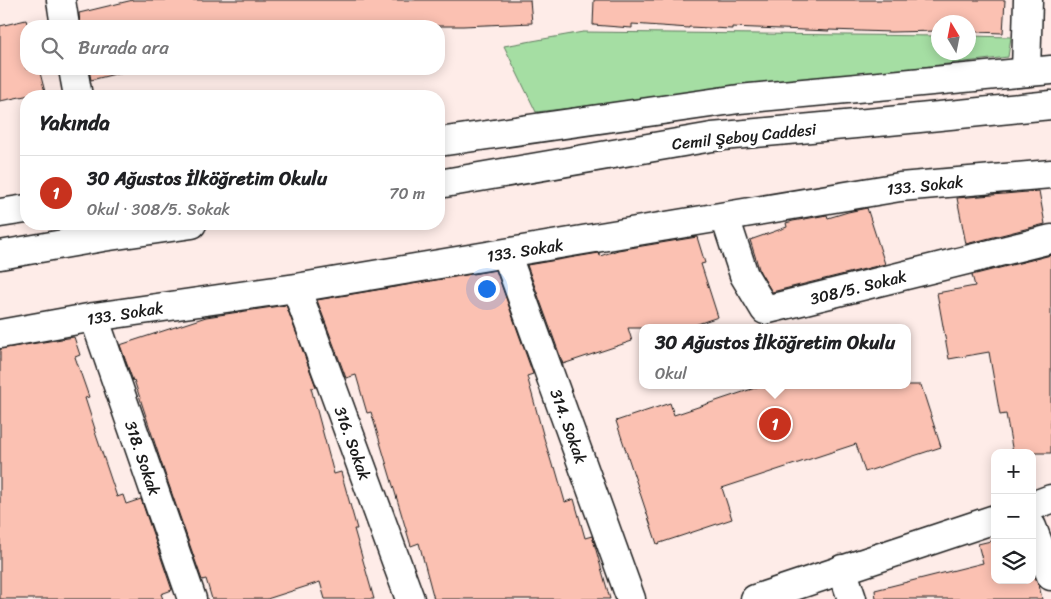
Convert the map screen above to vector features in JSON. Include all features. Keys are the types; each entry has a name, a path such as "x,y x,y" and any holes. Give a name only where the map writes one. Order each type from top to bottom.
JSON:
{"street":[{"path":"61,0 65,20"},
{"path":"445,141 739,98 1039,71 1028,0"},
{"path":"74,75 77,90"},
{"name":"Cemil Şeboy Caddesi","path":"445,183 712,137 1051,105"},
{"name":"133. Sokak","path":"0,334 94,317 296,288 900,187 1051,174"},
{"path":"0,214 20,210"},
{"name":"308/5. Sokak","path":"725,217 744,275 765,310 1051,239"},
{"path":"0,255 151,230"},
{"name":"314. Sokak","path":"506,253 631,599"},
{"name":"316. Sokak","path":"296,288 410,599"},
{"name":"318. Sokak","path":"94,317 192,599"},
{"path":"1036,505 1051,499"},
{"path":"755,599 991,520"},
{"path":"1036,537 1051,576"},
{"path":"842,569 852,599"}],"green space":[{"path":"583,32 931,36 931,60 976,60 976,36 1011,37 1008,57 536,112 504,46"}],"building":[{"path":"133,0 530,0 532,23 445,26 445,20 80,20 79,13"},
{"path":"594,0 1005,0 1003,33 976,32 976,15 931,15 931,31 829,31 732,27 732,29 689,28 632,24 632,28 593,25"},
{"path":"20,21 20,75 41,75 44,90 20,90 20,97 0,101 0,26"},
{"path":"90,75 111,75 91,80"},
{"path":"1039,191 1045,224 966,244 957,198"},
{"path":"867,208 885,264 772,292 760,272 750,240 787,227 786,223 793,221 827,215 828,218"},
{"path":"697,237 705,263 701,264 718,317 698,324 639,324 639,328 628,328 632,341 563,364 527,265 599,253 600,256 618,250"},
{"path":"1051,255 1051,453 1036,453 1036,449 1012,449 1006,414 1000,415 989,352 949,359 937,293 975,286 972,275"},
{"path":"496,270 533,374 527,376 553,468 555,467 565,502 574,499 585,538 592,536 610,599 434,599 419,543 411,546 371,412 367,413 356,375 346,378 317,300"},
{"path":"286,305 316,387 311,388 334,474 341,472 357,529 354,529 374,599 325,599 320,582 267,599 212,599 206,579 202,580 134,380 120,345 206,317"},
{"path":"74,337 80,355 75,357 89,397 85,398 117,497 123,495 126,504 141,499 172,590 161,594 163,599 0,599 0,349"},
{"path":"911,385 921,385 941,447 865,472 856,444 722,488 732,519 657,544 616,421 670,403 674,415 752,389 911,389"},
{"path":"991,541 991,584 1036,584 1036,579 1042,599 876,599 875,590 983,563 978,544"}],"place":[{"name":"30 Ağustos İlköğretim Okulu","path":"775,424"}]}
